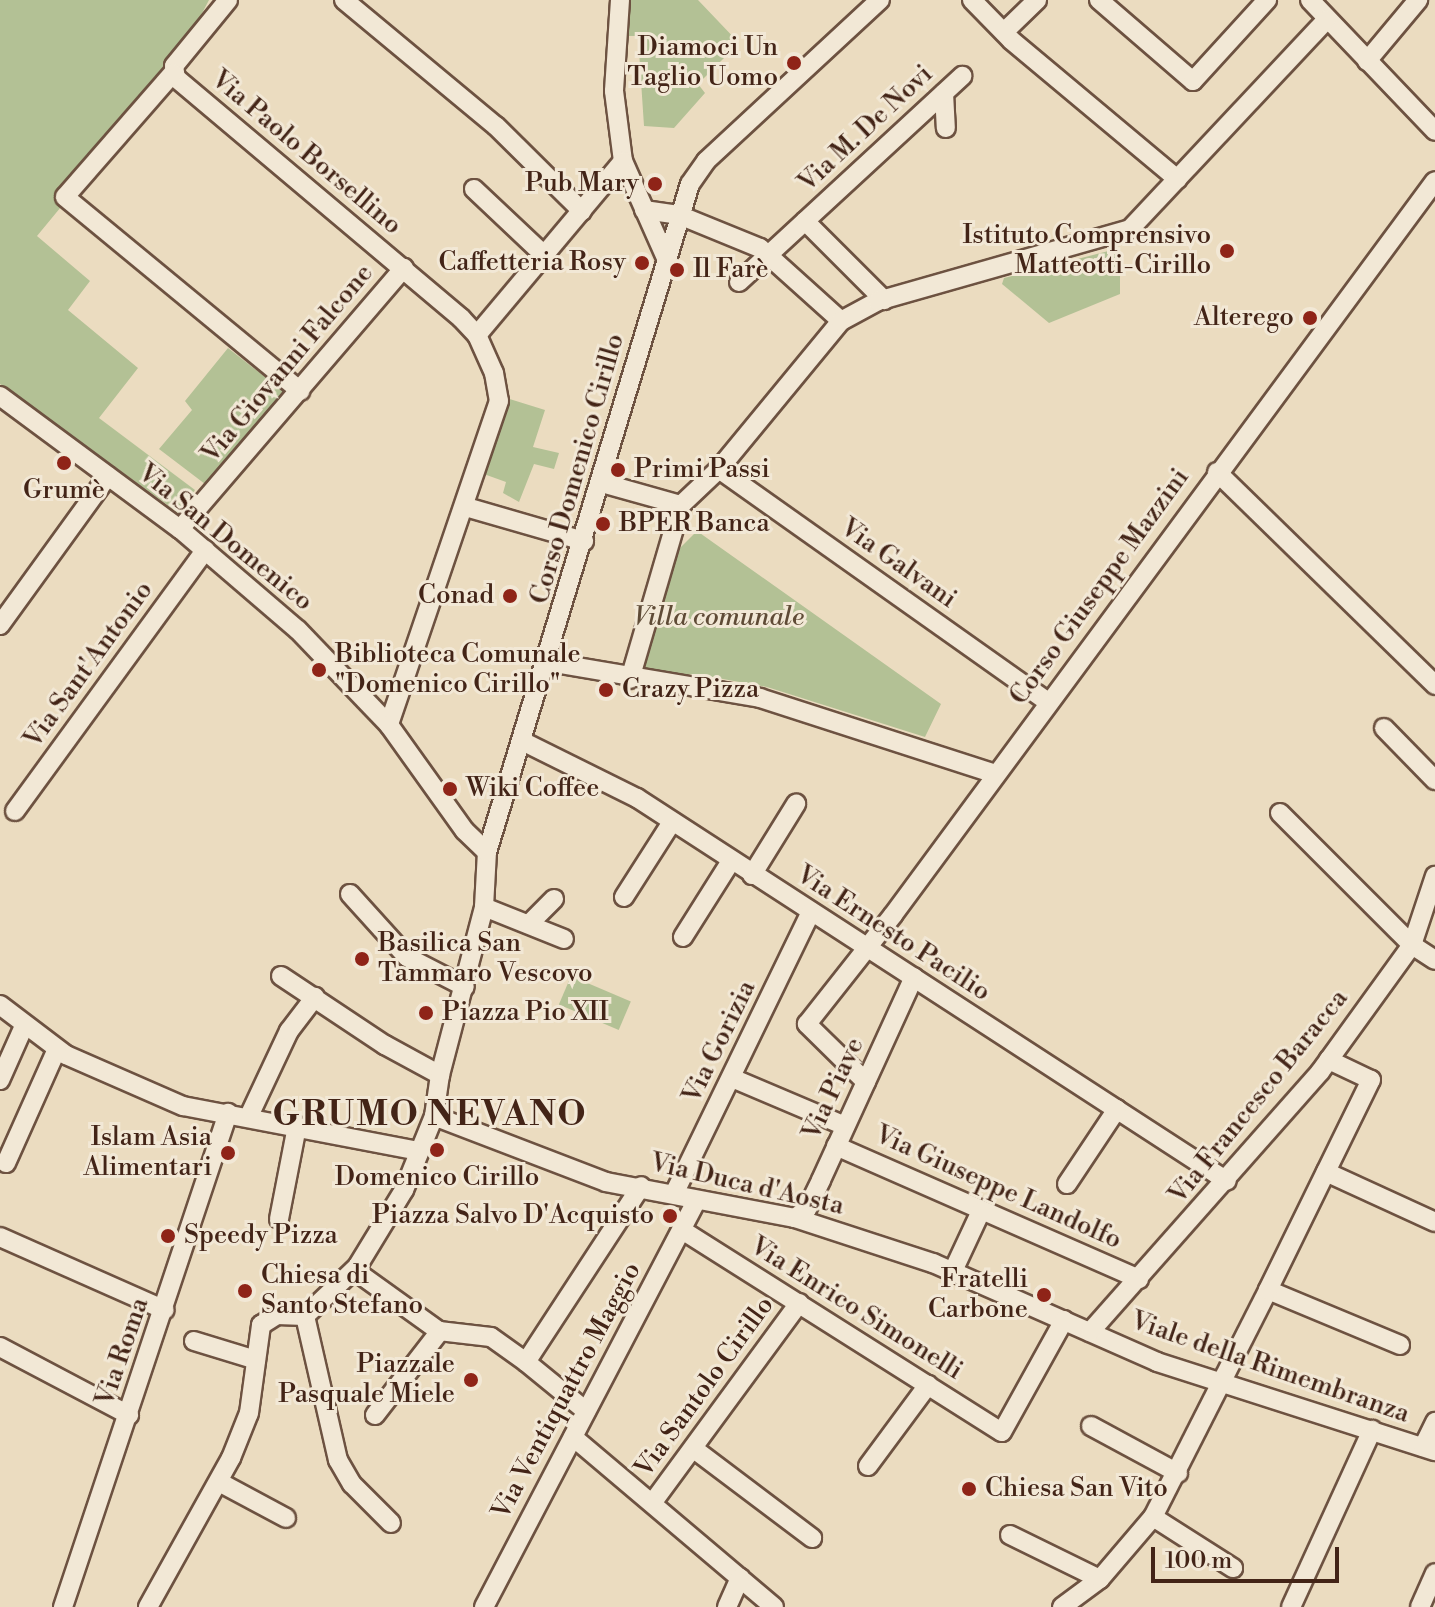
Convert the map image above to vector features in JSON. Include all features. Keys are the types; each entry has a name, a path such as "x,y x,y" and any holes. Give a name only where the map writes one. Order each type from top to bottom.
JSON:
{"street":[{"path":"228,0 174,75 65,197 300,391"},
{"path":"344,0 496,126 582,211"},
{"name":"Corso Domenico Cirillo","path":"305,1316 354,1270 404,1190 436,1109 440,1075 484,907 487,852 524,742 690,184 706,161 880,0"},
{"path":"972,0 1004,32 1177,179"},
{"path":"1004,32 1037,0"},
{"path":"1099,0 1193,81 1267,0"},
{"path":"1310,0 1435,131"},
{"path":"1367,61 1418,0"},
{"path":"613,4 614,91 623,161 665,260"},
{"path":"630,679 681,505 719,469 841,321 884,300 1130,229 1327,19"},
{"name":"Via Paolo Borsellino","path":"174,75 404,268 477,335"},
{"name":"Via M. De Novi","path":"739,282 962,76"},
{"path":"944,93 946,128"},
{"path":"389,725 466,507 499,401 494,373 477,335 623,161"},
{"name":"Corso Giuseppe Mazzini","path":"866,1082 807,1024 1435,181"},
{"path":"474,189 544,255"},
{"path":"644,210 679,215 768,255 841,321"},
{"name":"Via M. De Novi","path":"805,221 884,300"},
{"name":"Via Giovanni Falcone","path":"180,529 404,268"},
{"name":"Via San Domenico","path":"0,396 180,529 298,630 389,725 465,831 487,852"},
{"name":"Via Galvani","path":"719,469 1048,702"},
{"path":"1217,472 1435,685"},
{"path":"0,625 108,476"},
{"path":"602,483 681,505"},
{"path":"466,507 584,541"},
{"name":"Via Sant'Antonio","path":"15,811 205,550"},
{"path":"548,662 630,679 760,698 995,774"},
{"path":"1384,728 1435,780"},
{"name":"Via Ernesto Pacilio","path":"524,742 637,798 1227,1181"},
{"path":"752,875 796,804"},
{"path":"1280,813 1412,945 1435,960"},
{"path":"624,897 672,822"},
{"path":"683,937 731,861"},
{"name":"Via Francesco Baracca","path":"1090,1332 1227,1181 1329,1060 1412,945 1435,876"},
{"path":"350,894 407,957 439,978 465,987"},
{"path":"530,923 554,899"},
{"path":"484,907 564,939"},
{"name":"Via Gorizia","path":"674,1194 811,912"},
{"path":"281,976 440,1075"},
{"name":"Via Piave","path":"795,1218 807,1209 914,977"},
{"path":"249,1116 289,1031 315,997"},
{"path":"0,1005 57,1049 183,1106 422,1144"},
{"path":"0,1080 24,1026"},
{"path":"6,1163 57,1049"},
{"path":"1062,1607 1100,1579 1153,1517 1178,1473 1371,1080 1329,1060"},
{"path":"732,1078 845,1126"},
{"name":"Via Duca d'Aosta","path":"436,1109 606,1182 641,1186 795,1218 953,1271 1090,1332"},
{"path":"1067,1184 1117,1109"},
{"name":"Via Roma","path":"63,1607 165,1310 228,1113"},
{"path":"279,1219 297,1126"},
{"name":"Via Giuseppe Landolfo","path":"836,1146 1139,1279"},
{"path":"1326,1172 1435,1222"},
{"path":"526,1362 641,1186"},
{"name":"Via Ventiquattro Maggio","path":"484,1607 697,1200"},
{"path":"953,1271 981,1211"},
{"name":"Via Enrico Simonelli","path":"682,1230 1002,1432 1064,1320"},
{"path":"0,1237 165,1310"},
{"path":"354,1270 440,1331 491,1337 586,1411"},
{"path":"1268,1290 1400,1345"},
{"name":"Via Santolo Cirillo","path":"653,1502 799,1303"},
{"path":"148,1607 219,1482 249,1413 261,1325 277,1315 305,1316 338,1460 352,1484 391,1523"},
{"path":"375,1415 440,1331"},
{"name":"Viale della Rimembranza","path":"1090,1332 1157,1362 1429,1449"},
{"path":"194,1341 256,1360"},
{"path":"0,1347 129,1415"},
{"path":"868,1466 928,1385"},
{"path":"1429,1449 1435,1422"},
{"path":"1091,1426 1178,1473"},
{"path":"1291,1607 1372,1430"},
{"path":"573,1437 774,1607"},
{"path":"694,1449 812,1538"},
{"path":"219,1482 286,1518"},
{"path":"1153,1517 1233,1568"},
{"path":"1010,1535 1100,1579"},
{"path":"1420,1607 1435,1573"},
{"path":"727,1607 740,1578"}],"green space":[{"path":"0,0 209,0 169,76 37,236 90,281 68,310 138,368 99,418 195,490 180,514 0,384"},
{"path":"631,0 698,0 739,43 698,84 705,93 674,128 644,126 638,36 627,36"},
{"path":"1120,248 1120,294 1049,323 1002,284 1004,278"},
{"path":"228,348 288,395 205,484 159,449 192,410 185,401"},
{"path":"506,398 545,410 533,447 559,453 554,469 534,464 519,502 503,493 506,482 481,473 495,442"},
{"name":"Villa comunale","path":"697,531 941,704 925,737 767,687 701,675 634,671 674,554"},
{"path":"571,976 631,1001 619,1030 559,1005"}],"place":[{"name":"Diamoci Un Taglio Uomo","path":"794,63"},
{"name":"Pub Mary","path":"655,184"},
{"name":"Istituto Comprensivo Matteotti-Cirillo","path":"1227,251"},
{"name":"Caffetteria Rosy","path":"642,263"},
{"name":"Il Farè","path":"677,270"},
{"name":"Alterego","path":"1310,318"},
{"name":"Grumè","path":"64,463"},
{"name":"Primi Passi","path":"618,470"},
{"name":"BPER Banca","path":"603,524"},
{"name":"Conad","path":"510,596"},
{"name":"Biblioteca Comunale \"Domenico Cirillo\"","path":"319,670"},
{"name":"Crazy Pizza","path":"606,690"},
{"name":"Wiki Coffee","path":"450,789"},
{"name":"Basilica San Tammaro Vescovo","path":"362,959"},
{"name":"Piazza Pio XII","path":"426,1013"},
{"name":"Domenico Cirillo","path":"437,1150"},
{"name":"Islam Asia Alimentari","path":"228,1153"},
{"name":"Piazza Salvo D'Acquisto","path":"670,1216"},
{"name":"Speedy Pizza","path":"168,1236"},
{"name":"Chiesa di Santo Stefano","path":"245,1291"},
{"name":"Fratelli Carbone","path":"1044,1295"},
{"name":"Piazzale Pasquale Miele","path":"471,1380"},
{"name":"Chiesa San Vito","path":"969,1489"}],"district":[{"name":"GRUMO NEVANO","path":"430,1116"}]}
